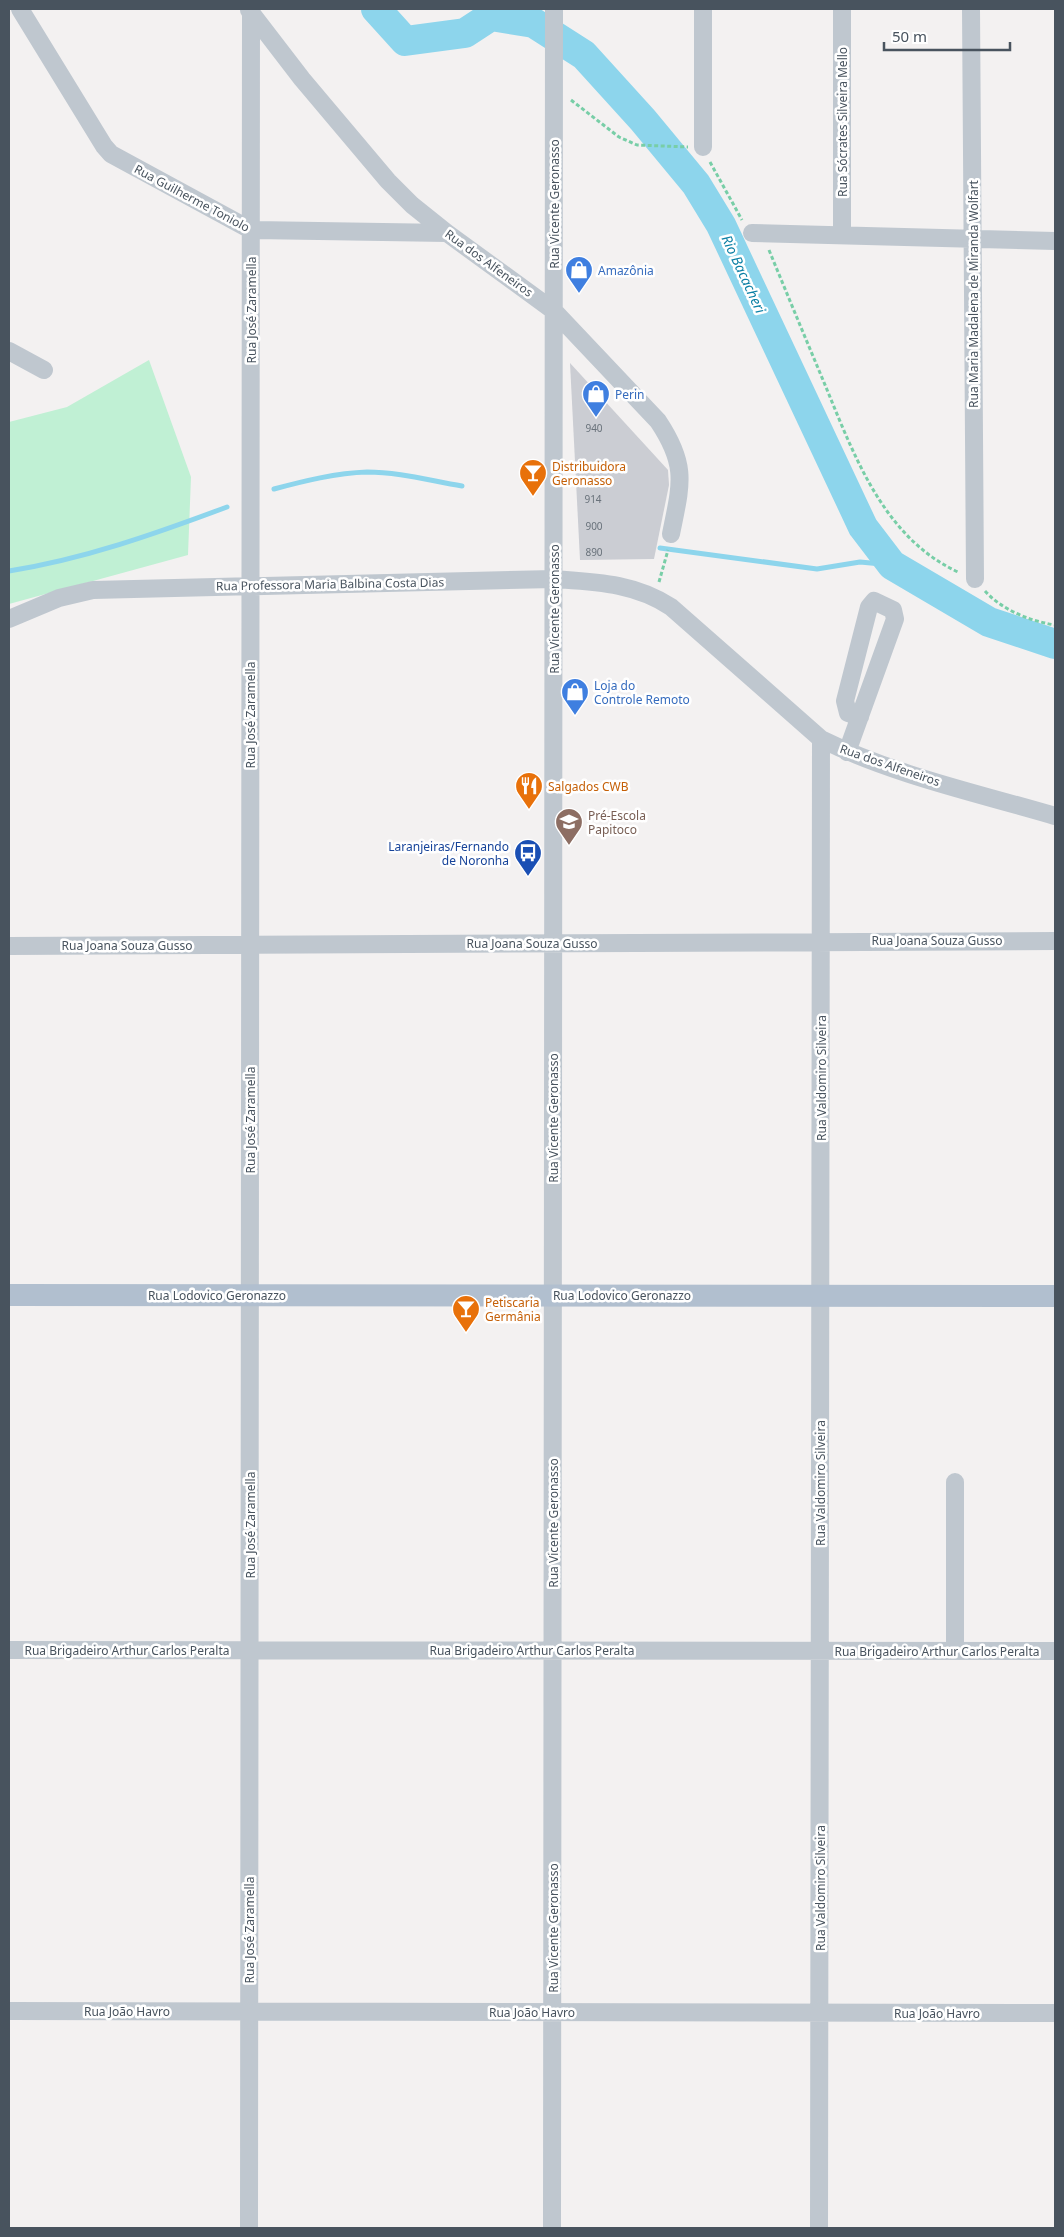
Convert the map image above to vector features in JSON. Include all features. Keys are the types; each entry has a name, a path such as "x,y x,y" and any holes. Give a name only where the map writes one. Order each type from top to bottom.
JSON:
{"main road":[{"name":"Rua Lodovico Geronazzo","path":"9,1295 1055,1296"}],"street":[{"name":"Rua Guilherme Toniolo","path":"20,9 104,146 111,154 251,230 447,233"},
{"path":"703,9 703,147"},
{"name":"Rua Sócrates Silveira Mello","path":"842,9 842,235"},
{"name":"Rua Maria Madalena de Miranda Wolfart","path":"971,9 975,579"},
{"name":"Rua José Zaramella","path":"249,2228 250,11"},
{"name":"Rua dos Alfeneiros","path":"250,11 292,67 367,158 412,205 447,233 554,311 644,406 672,442 679,461 680,477 671,534"},
{"name":"Rua Vicente Geronasso","path":"552,2228 554,14"},
{"path":"752,233 1055,241"},
{"path":"9,351 44,370"},
{"name":"Rua Professora Maria Balbina Costa Dias","path":"9,619 59,598 93,590 554,579 613,584 655,597"},
{"name":"Rua dos Alfeneiros","path":"655,597 688,621 821,738 847,752 1055,816"},
{"path":"847,752 860,717 895,619 893,610 874,601 869,607 844,701 848,713 860,717"},
{"name":"Rua Valdomiro Silveira","path":"819,2228 821,738"},
{"name":"Rua Joana Souza Gusso","path":"9,946 1055,941"},
{"path":"955,1651 956,1482"},
{"name":"Rua Brigadeiro Arthur Carlos Peralta","path":"9,1650 1055,1651"},
{"name":"Rua João Havro","path":"9,2011 1055,2013"}],"path":[{"path":"554,88 620,137 637,145 650,147 703,147 745,225 767,246 852,448 872,489 911,540 955,570 975,579 1000,604 1026,617 1055,625"}],"green space":[{"path":"149,360 191,477 188,555 9,604 9,422 67,407"}],"building":[{"name":"Perin","path":"570,363 668,470 669,485 654,559 580,560"}],"waterway":[{"name":"Rio Bacacheri","path":"376,9 405,41 465,33 491,16 534,23 584,55 643,120 696,184 721,225 863,527 892,565 989,622 1055,644"},
{"path":"274,489 308,480 367,472 403,475 462,486"},
{"path":"9,571 92,553 173,527 227,507"},
{"path":"660,548 817,569 860,562 892,565"}],"place":[{"name":"Amazônia","path":"579,294"},
{"name":"Perin","path":"596,418"},
{"name":"Distribuidora Geronasso","path":"533,497"},
{"name":"Loja do Controle Remoto","path":"575,716"},
{"name":"Salgados CWB","path":"529,810"},
{"name":"Pré-Escola Papitoco","path":"569,846"},
{"name":"Laranjeiras/Fernando de Noronha","path":"528,877"},
{"name":"Petiscaria Germânia","path":"466,1333"}]}
